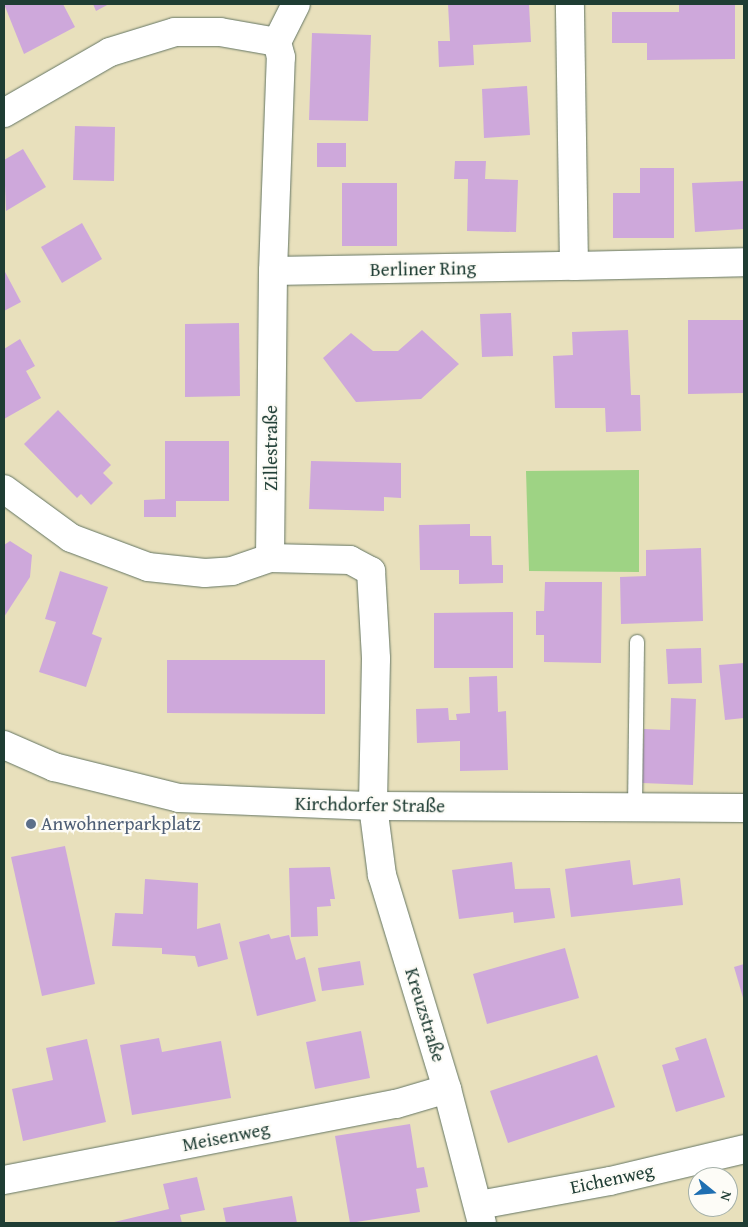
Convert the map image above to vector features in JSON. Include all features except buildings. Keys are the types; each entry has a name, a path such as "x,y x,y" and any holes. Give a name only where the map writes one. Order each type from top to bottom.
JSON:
{"street":[{"path":"4,114 110,52 175,32 220,32 277,42 296,4"},
{"path":"570,4 574,266"},
{"name":"Zillestraße","path":"270,558 273,271 282,58 277,42"},
{"name":"Berliner Ring","path":"273,271 744,262"},
{"path":"4,489 70,538 148,566 178,573 223,572 270,558 350,560 371,571 376,659 373,806"},
{"name":"Kirchdorfer Straße","path":"4,745 54,767 178,798 373,806 744,808"},
{"name":"Kreuzstraße","path":"373,806 382,875 447,1089 480,1214"},
{"name":"Meisenweg","path":"4,1180 396,1104 447,1089"},
{"name":"Eichenweg","path":"480,1214 744,1149"}],"lane":[{"path":"635,808 637,642"}],"green space":[{"path":"639,470 639,572 529,571 526,471"}],"place":[{"name":"Anwohnerparkplatz","path":"31,824"}]}
